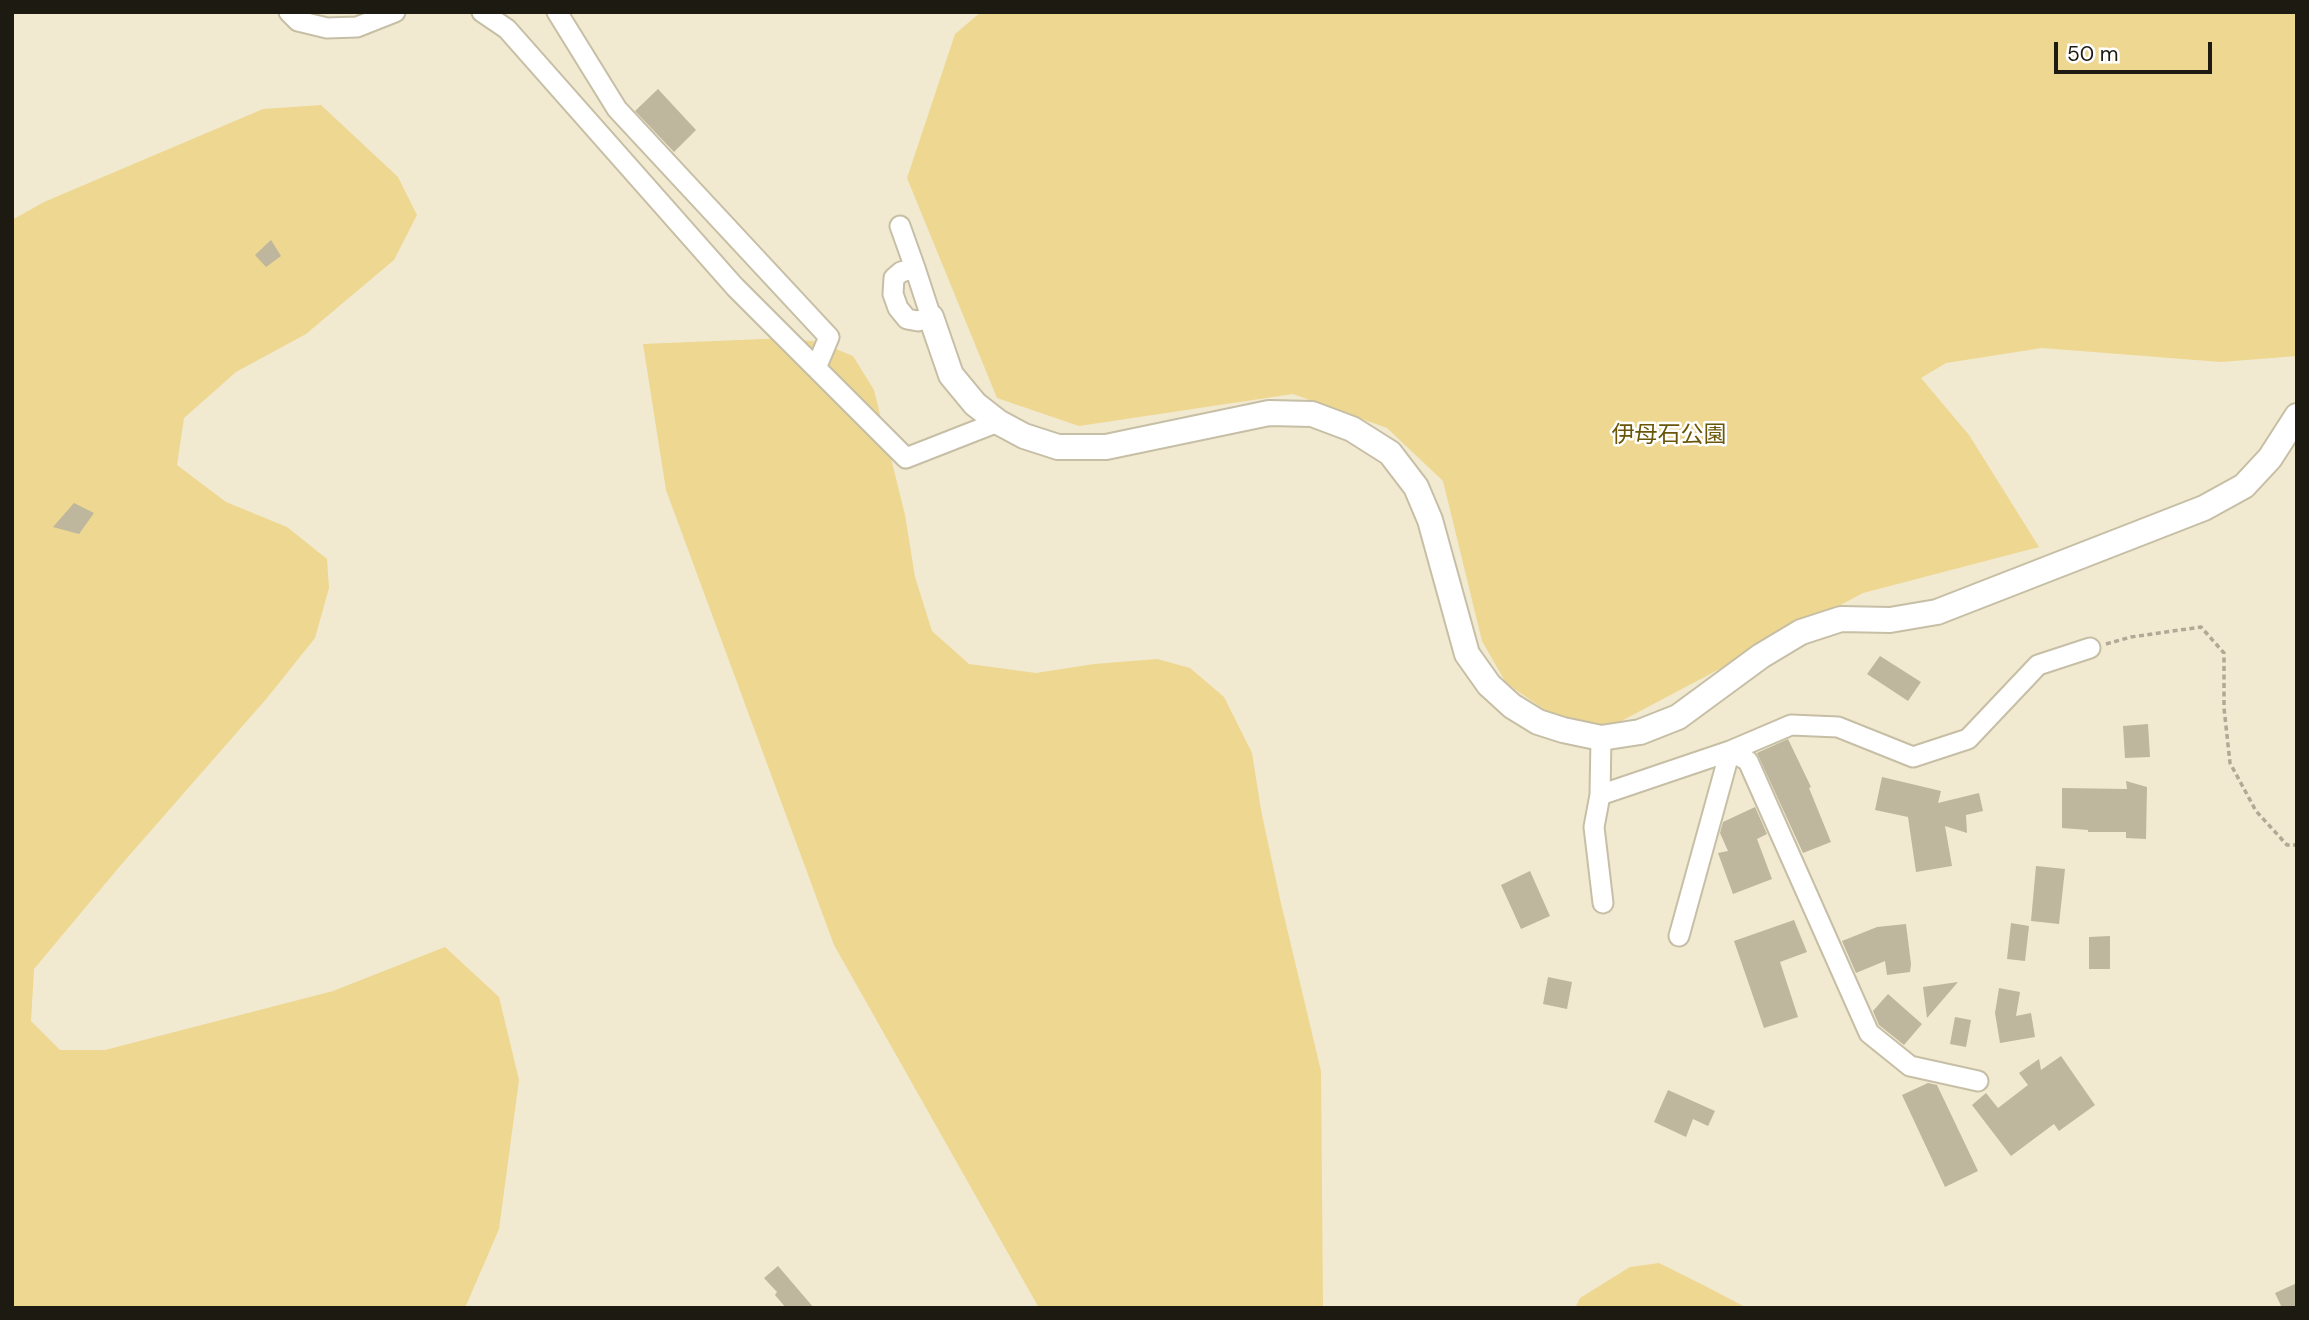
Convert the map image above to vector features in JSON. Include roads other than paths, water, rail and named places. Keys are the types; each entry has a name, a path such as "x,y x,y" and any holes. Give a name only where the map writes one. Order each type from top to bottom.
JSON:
{"street":[{"path":"289,12 298,21 327,28 357,27 396,12"},
{"path":"482,12 507,30 735,287 906,458 998,422"},
{"path":"558,12 617,109 829,337 816,368"},
{"path":"900,226 951,375 975,404 998,422 1024,436 1058,447 1106,447 1269,413 1312,414 1352,429 1390,453 1416,487 1430,520 1467,654 1489,685 1512,706 1538,722 1601,738 1640,732 1678,717 1761,656 1801,632 1841,619 1890,620 1937,612 2157,524 2204,508 2244,486 2270,458 2297,416"},
{"path":"915,268 901,272 894,278 893,294 906,319 918,321 931,317"},
{"path":"1600,795 1730,751 1791,725 1838,727 1913,757 1968,739 2038,665 2090,648"},
{"path":"1601,738 1600,795 1594,827 1603,903"},
{"path":"1679,936 1730,751"},
{"path":"1730,751 1748,761 1869,1033 1910,1066 1978,1081"}],"park label":[{"name":"伊母石公園","path":"1669,436"}]}
